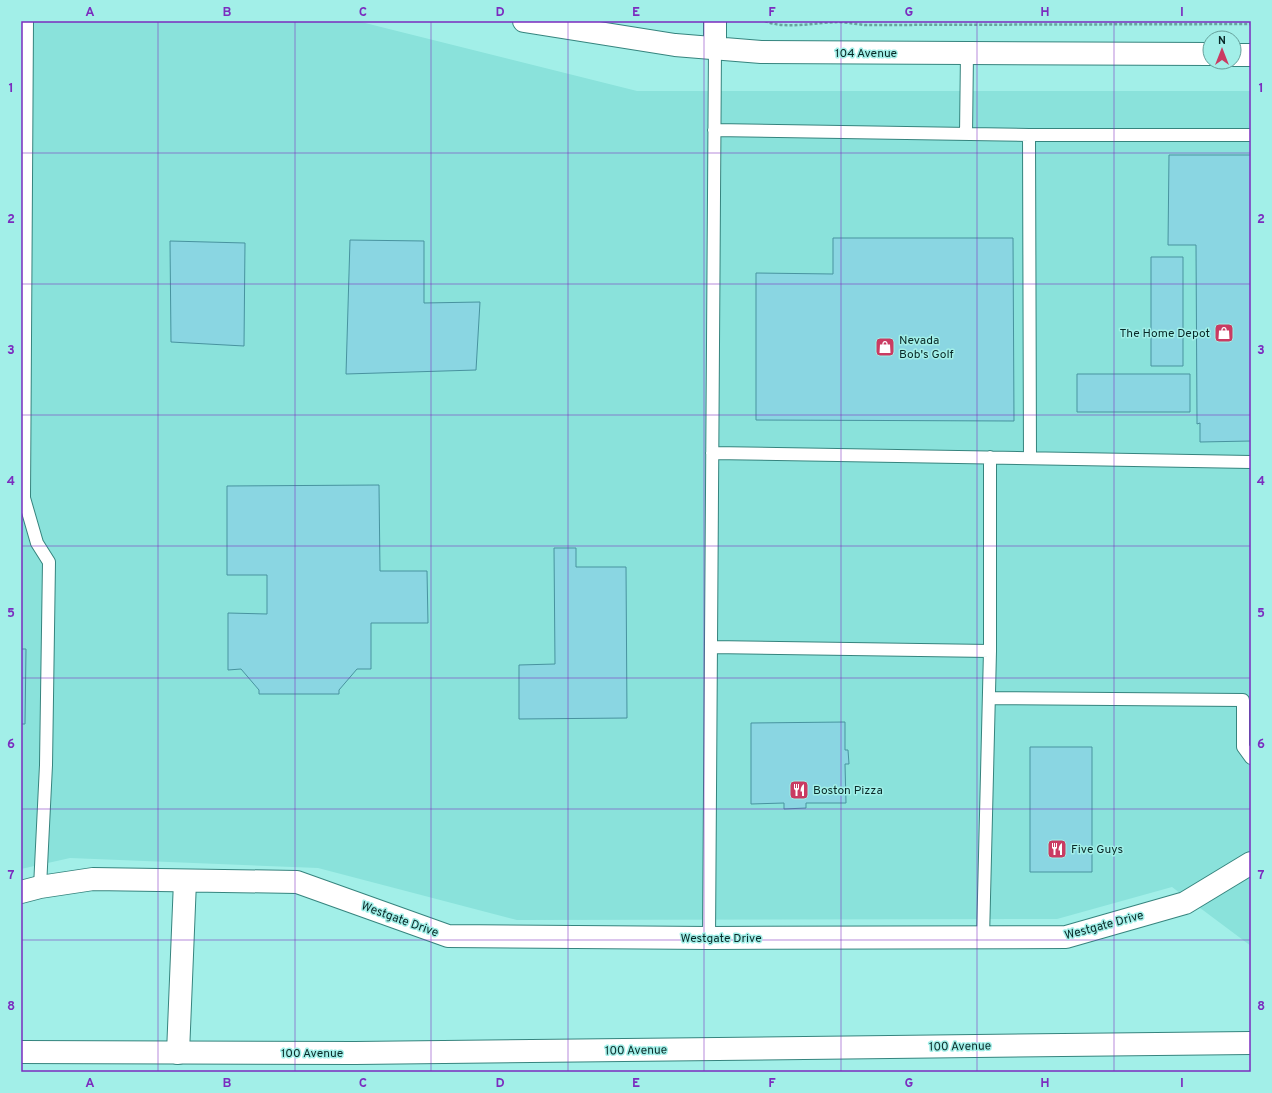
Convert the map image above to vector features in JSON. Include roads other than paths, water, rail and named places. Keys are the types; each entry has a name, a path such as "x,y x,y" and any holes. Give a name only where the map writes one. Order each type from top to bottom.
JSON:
{"street":[{"name":"104 Avenue","path":"524,21 675,45 761,52 1202,54"},
{"path":"715,21 715,48"},
{"name":"Westgate Drive","path":"30,889 93,879 297,882 448,936 709,938 1066,937 1185,903 1251,863"},
{"path":"178,1054 185,880"},
{"name":"100 Avenue","path":"21,1052 178,1054 386,1053 1251,1043"}],"lane":[{"path":"27,21 24,498 36,543 49,562 46,765 30,889"},
{"path":"709,938 715,48"},
{"path":"966,134 967,53"},
{"path":"714,130 1029,135 1251,135"},
{"path":"1029,135 1030,458"},
{"path":"712,453 1251,462"},
{"path":"983,938 990,651 990,457"},
{"path":"711,647 990,651"},
{"path":"989,698 1243,700 1243,747 1251,758"}],"place":[{"name":"The Home Depot","path":"1224,333"},
{"name":"Nevada Bob's Golf","path":"885,347"},
{"name":"Boston Pizza","path":"799,790"},
{"name":"Five Guys","path":"1057,849"}]}
